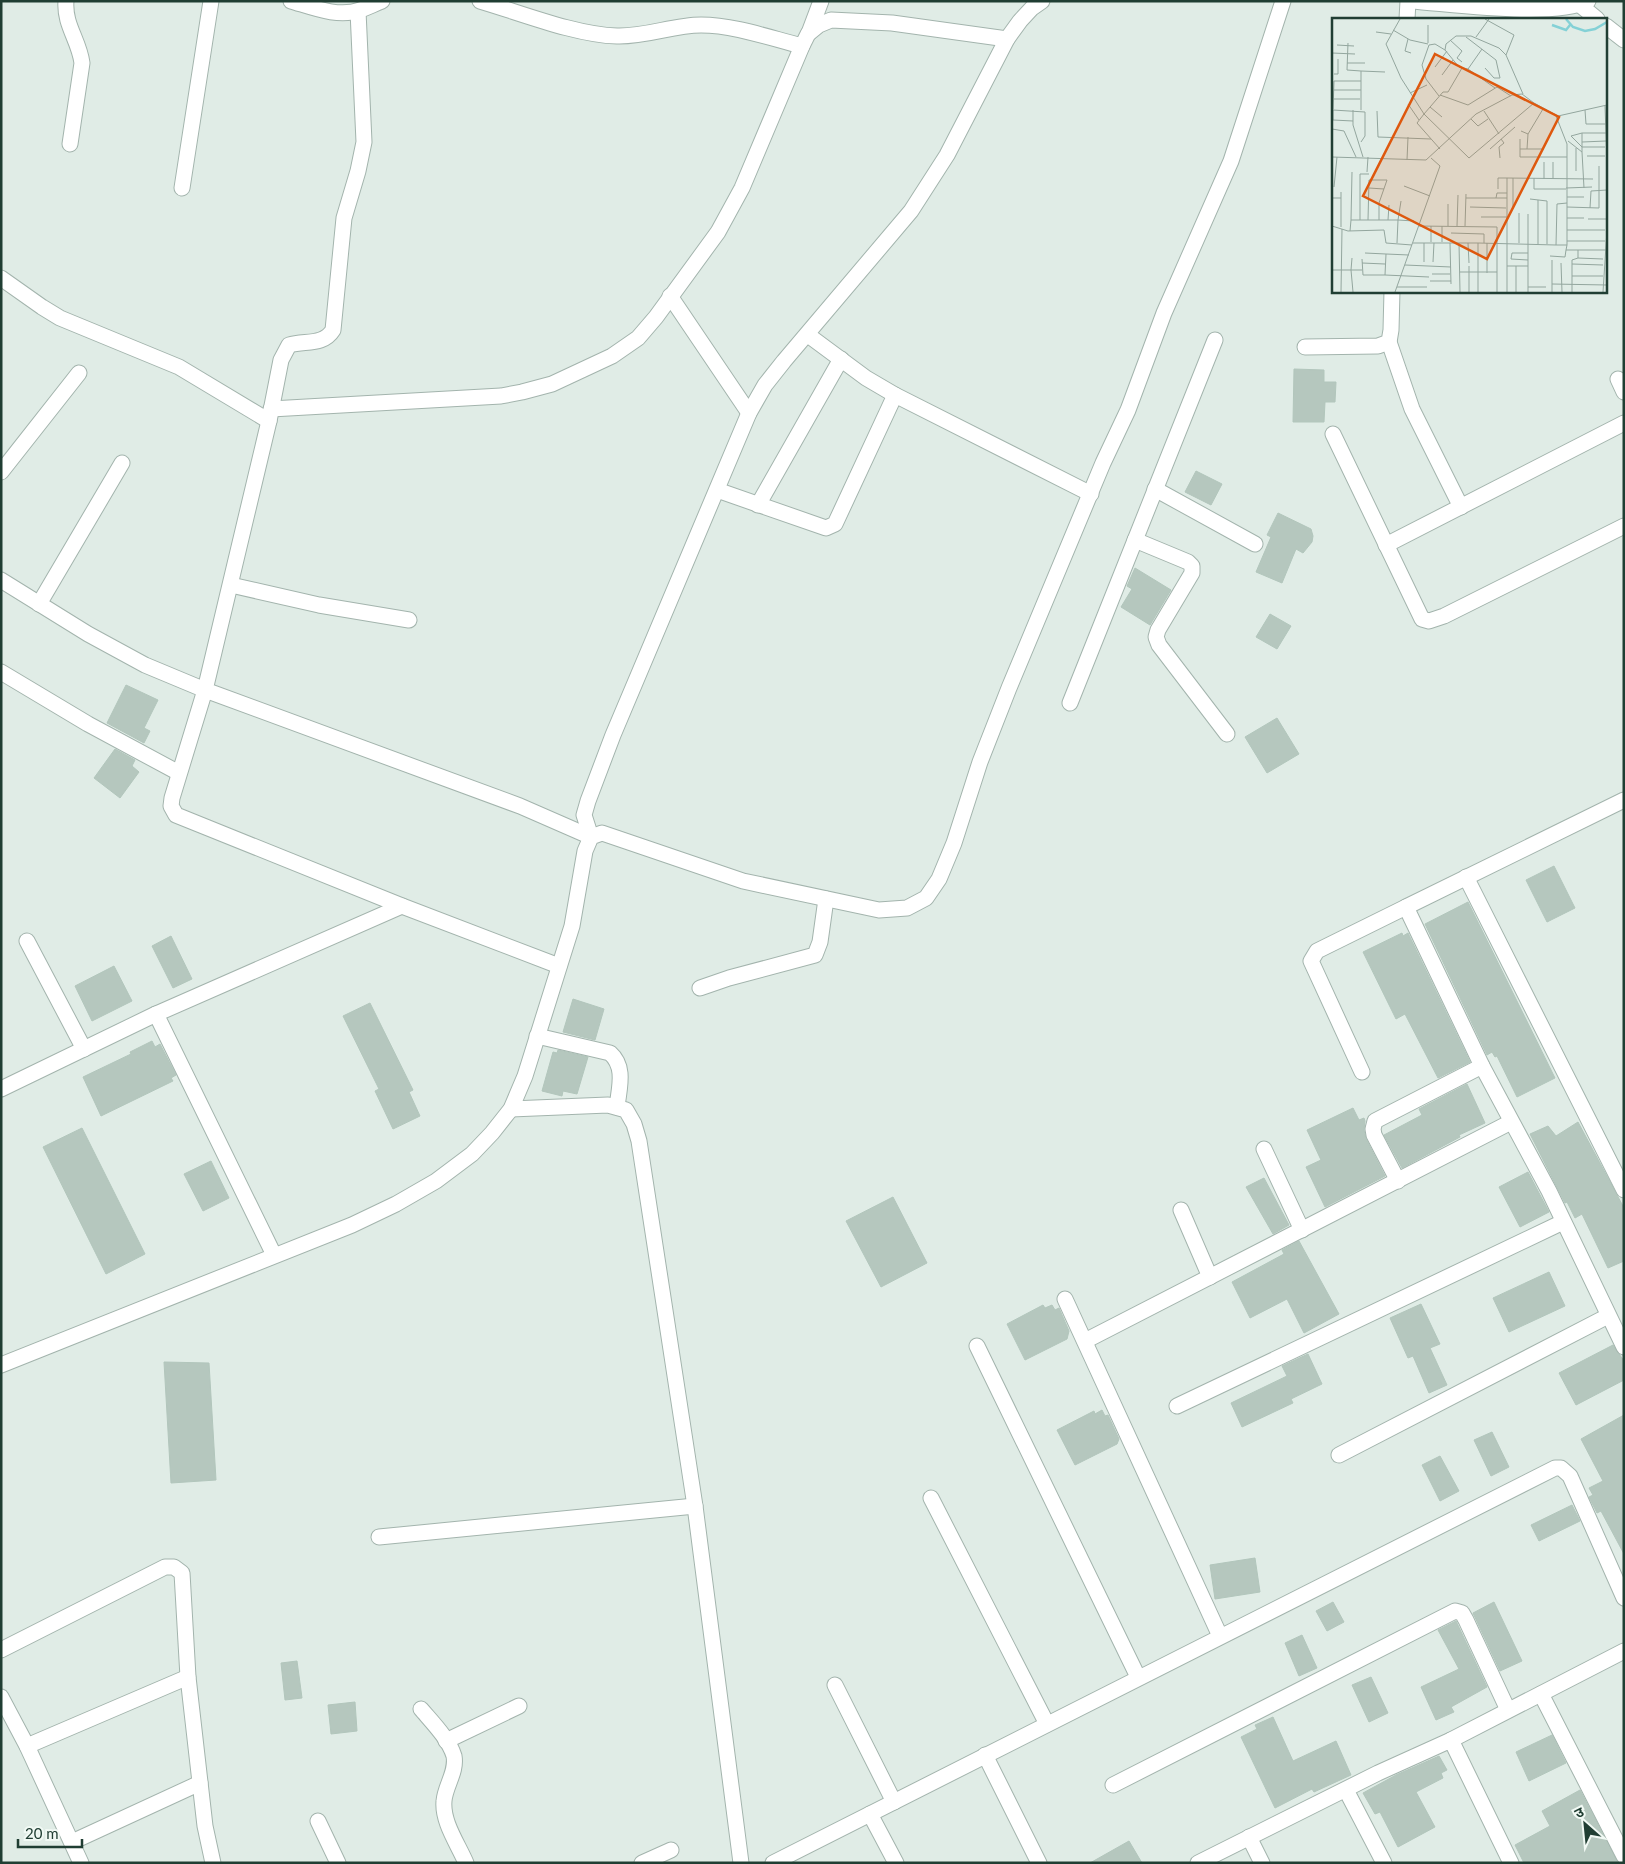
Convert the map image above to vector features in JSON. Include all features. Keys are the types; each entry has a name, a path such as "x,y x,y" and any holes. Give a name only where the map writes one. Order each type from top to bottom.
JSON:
{"street":[{"path":"66,1 69,29 80,52 82,63 70,144"},
{"path":"182,188 211,1"},
{"path":"290,1 331,12 344,13 358,11 382,1"},
{"path":"480,1 575,29 617,36 707,25 805,40"},
{"path":"1,278 60,318 179,367 270,415 501,396 552,384 612,356 638,338 718,232 742,188 821,1"},
{"path":"1,1365 352,1225 396,1204 436,1181 472,1154 492,1133 510,1109 525,1076 572,926 585,851 591,837 584,814 588,801 613,735 749,413 765,386 784,361 888,240 931,182 966,121 1007,39 1020,21 1032,8 1042,1"},
{"path":"1,580 88,634 145,665 205,690 511,803 591,837 602,833 743,881 879,910 907,908 926,898 939,879 954,843 993,727 1103,463 1128,410 1164,313 1231,161 1283,1"},
{"path":"1407,18 1409,1 1549,9 1584,3 1596,18"},
{"path":"358,11 364,142 358,171 344,218 333,330 329,336 321,341 297,342 289,345 281,360 231,585 205,690 179,773 171,806 176,815 402,906 559,966"},
{"path":"805,40 819,25 831,20 892,23 1007,39"},
{"path":"1608,28 1624,40"},
{"path":"1392,292 1389,342 1412,410 1461,507"},
{"path":"670,296 749,413"},
{"path":"808,335 866,378 895,395 1091,494"},
{"path":"1070,703 1215,340"},
{"path":"1305,347 1378,346 1389,342"},
{"path":"758,505 841,359"},
{"path":"1,472 79,373"},
{"path":"717,490 826,528 835,524 895,395"},
{"path":"1386,545 1624,423"},
{"path":"1333,434 1422,618 1429,621 1444,616 1624,526"},
{"path":"39,604 122,463"},
{"path":"1155,489 1255,544"},
{"path":"1135,540 1188,562 1192,566 1192,573 1158,630 1156,637 1159,645 1227,734"},
{"path":"231,585 319,605 409,620"},
{"path":"1,672 88,724 179,773"},
{"path":"1362,1072 1311,961 1317,951 1466,876 1624,800"},
{"path":"1466,876 1624,1190"},
{"path":"700,988 729,978 815,955 820,942 826,899"},
{"path":"1,1089 156,1014 402,906"},
{"path":"1406,907 1482,1066 1563,1222 1624,1347"},
{"path":"27,941 84,1049"},
{"path":"156,1014 274,1255"},
{"path":"537,1036 610,1053 620,1065 617,1107"},
{"path":"1398,1181 1374,1135 1375,1121 1482,1066"},
{"path":"510,1109 608,1104 626,1110 634,1124 639,1141 695,1506 741,1863"},
{"path":"1085,1341 1512,1122"},
{"path":"1264,1149 1302,1230"},
{"path":"1181,1210 1210,1277"},
{"path":"1177,1406 1563,1222"},
{"path":"1065,1299 1220,1636"},
{"path":"1339,1455 1608,1316"},
{"path":"977,1346 1138,1677"},
{"path":"773,1863 1555,1468 1562,1468 1570,1476 1624,1598"},
{"path":"931,1498 1047,1724"},
{"path":"378,1537 695,1506"},
{"path":"1,1650 165,1567 174,1567 182,1573 188,1676 205,1826 213,1863"},
{"path":"1113,1785 1455,1611 1462,1613 1466,1620 1508,1710"},
{"path":"1198,1863 1451,1740 1624,1651"},
{"path":"27,1746 188,1676"},
{"path":"834,1685 894,1802"},
{"path":"1541,1694 1624,1856"},
{"path":"1,1697 27,1746 81,1863"},
{"path":"446,1741 519,1706"},
{"path":"421,1709 446,1741 454,1756 454,1766 446,1789 444,1812 466,1863"},
{"path":"1451,1740 1511,1863"},
{"path":"985,1755 1039,1863"},
{"path":"72,1842 200,1783"},
{"path":"1346,1790 1384,1863"},
{"path":"870,1814 896,1863"},
{"path":"318,1821 338,1863"},
{"path":"1249,1837 1262,1863"},
{"path":"642,1863 671,1850"}],"building":[{"path":"1294,369 1324,370 1324,382 1336,382 1335,402 1325,402 1324,422 1293,422"},
{"path":"1196,471 1222,484 1211,505 1185,492"},
{"path":"1278,513 1311,529 1313,536 1312,542 1303,553 1296,549 1282,583 1256,572 1271,537 1267,535"},
{"path":"1135,568 1171,590 1150,625 1121,607 1132,589 1127,586"},
{"path":"1270,614 1291,626 1277,649 1256,637"},
{"path":"126,685 158,700 144,728 150,731 144,743 107,723"},
{"path":"1277,718 1299,754 1267,773 1245,737"},
{"path":"115,749 135,760 132,766 139,772 120,798 94,778"},
{"path":"1554,866 1575,908 1547,922 1526,880"},
{"path":"1468,902 1555,1078 1517,1097 1497,1056 1495,1057 1492,1052 1487,1055 1425,924"},
{"path":"1402,933 1403,936 1408,933 1470,1062 1438,1078 1405,1014 1396,1019 1363,952"},
{"path":"171,936 192,979 173,988 152,946"},
{"path":"114,966 132,1001 92,1021 75,986"},
{"path":"573,999 604,1009 595,1040 563,1032"},
{"path":"370,1003 413,1090 409,1092 420,1116 393,1129 375,1091 379,1089 343,1016"},
{"path":"152,1041 155,1047 160,1044 176,1075 171,1078 173,1081 101,1116 83,1077 131,1054 130,1052"},
{"path":"558,1050 588,1057 577,1094 563,1091 562,1096 542,1091 553,1052 557,1053"},
{"path":"1467,1084 1485,1123 1459,1135 1460,1137 1402,1168 1384,1135 1422,1115 1419,1109"},
{"path":"1353,1108 1359,1120 1364,1118 1366,1139 1385,1176 1325,1207 1306,1167 1321,1160 1307,1130"},
{"path":"1578,1122 1624,1208 1624,1261 1608,1268 1582,1214 1575,1218 1567,1202 1565,1203 1530,1134 1548,1126 1556,1136"},
{"path":"82,1128 145,1254 106,1274 43,1147"},
{"path":"211,1161 229,1198 203,1211 184,1174"},
{"path":"1528,1172 1549,1212 1520,1227 1499,1187"},
{"path":"1264,1178 1289,1225 1273,1234 1246,1187"},
{"path":"893,1197 927,1263 881,1287 846,1221"},
{"path":"1299,1241 1339,1314 1304,1333 1287,1299 1250,1318 1232,1282 1284,1254 1282,1250"},
{"path":"1549,1272 1565,1306 1509,1332 1493,1298"},
{"path":"1421,1304 1440,1344 1430,1348 1447,1385 1429,1393 1413,1356 1408,1358 1390,1318"},
{"path":"1043,1305 1045,1308 1052,1305 1055,1310 1059,1308 1069,1331 1067,1339 1025,1360 1007,1324"},
{"path":"1613,1345 1624,1361 1624,1380 1576,1405 1559,1373"},
{"path":"1308,1354 1322,1384 1291,1399 1293,1403 1242,1427 1231,1403 1287,1376 1282,1366"},
{"path":"164,1362 209,1363 216,1480 171,1483"},
{"path":"1102,1410 1105,1416 1108,1415 1119,1439 1117,1444 1075,1465 1057,1430 1094,1411 1095,1414"},
{"path":"1624,1415 1624,1554 1601,1511 1597,1513 1589,1497 1593,1495 1589,1488 1603,1481 1581,1439"},
{"path":"1492,1432 1509,1467 1491,1476 1474,1440"},
{"path":"1440,1456 1459,1491 1440,1501 1422,1465"},
{"path":"1572,1505 1580,1521 1539,1541 1531,1525"},
{"path":"1255,1558 1260,1592 1215,1599 1210,1565"},
{"path":"1333,1602 1344,1622 1327,1631 1316,1611"},
{"path":"1494,1602 1522,1661 1500,1671 1473,1613"},
{"path":"1456,1621 1487,1687 1451,1707 1454,1712 1436,1720 1421,1687 1459,1669 1438,1630"},
{"path":"1302,1635 1317,1668 1299,1676 1285,1643"},
{"path":"297,1661 302,1698 285,1700 281,1663"},
{"path":"1371,1677 1388,1713 1369,1722 1352,1685"},
{"path":"355,1702 357,1731 331,1734 328,1705"},
{"path":"1273,1717 1293,1761 1336,1741 1351,1775 1314,1792 1312,1789 1275,1808 1241,1737 1257,1729 1255,1725"},
{"path":"1552,1735 1566,1763 1529,1781 1516,1752"},
{"path":"1439,1756 1447,1770 1441,1773 1443,1778 1416,1792 1435,1827 1398,1847 1380,1812 1375,1814 1363,1793 1396,1775"},
{"path":"1580,1790 1618,1863 1524,1863 1515,1845 1550,1826 1542,1811"},
{"path":"1129,1841 1142,1863 1090,1863"}]}
